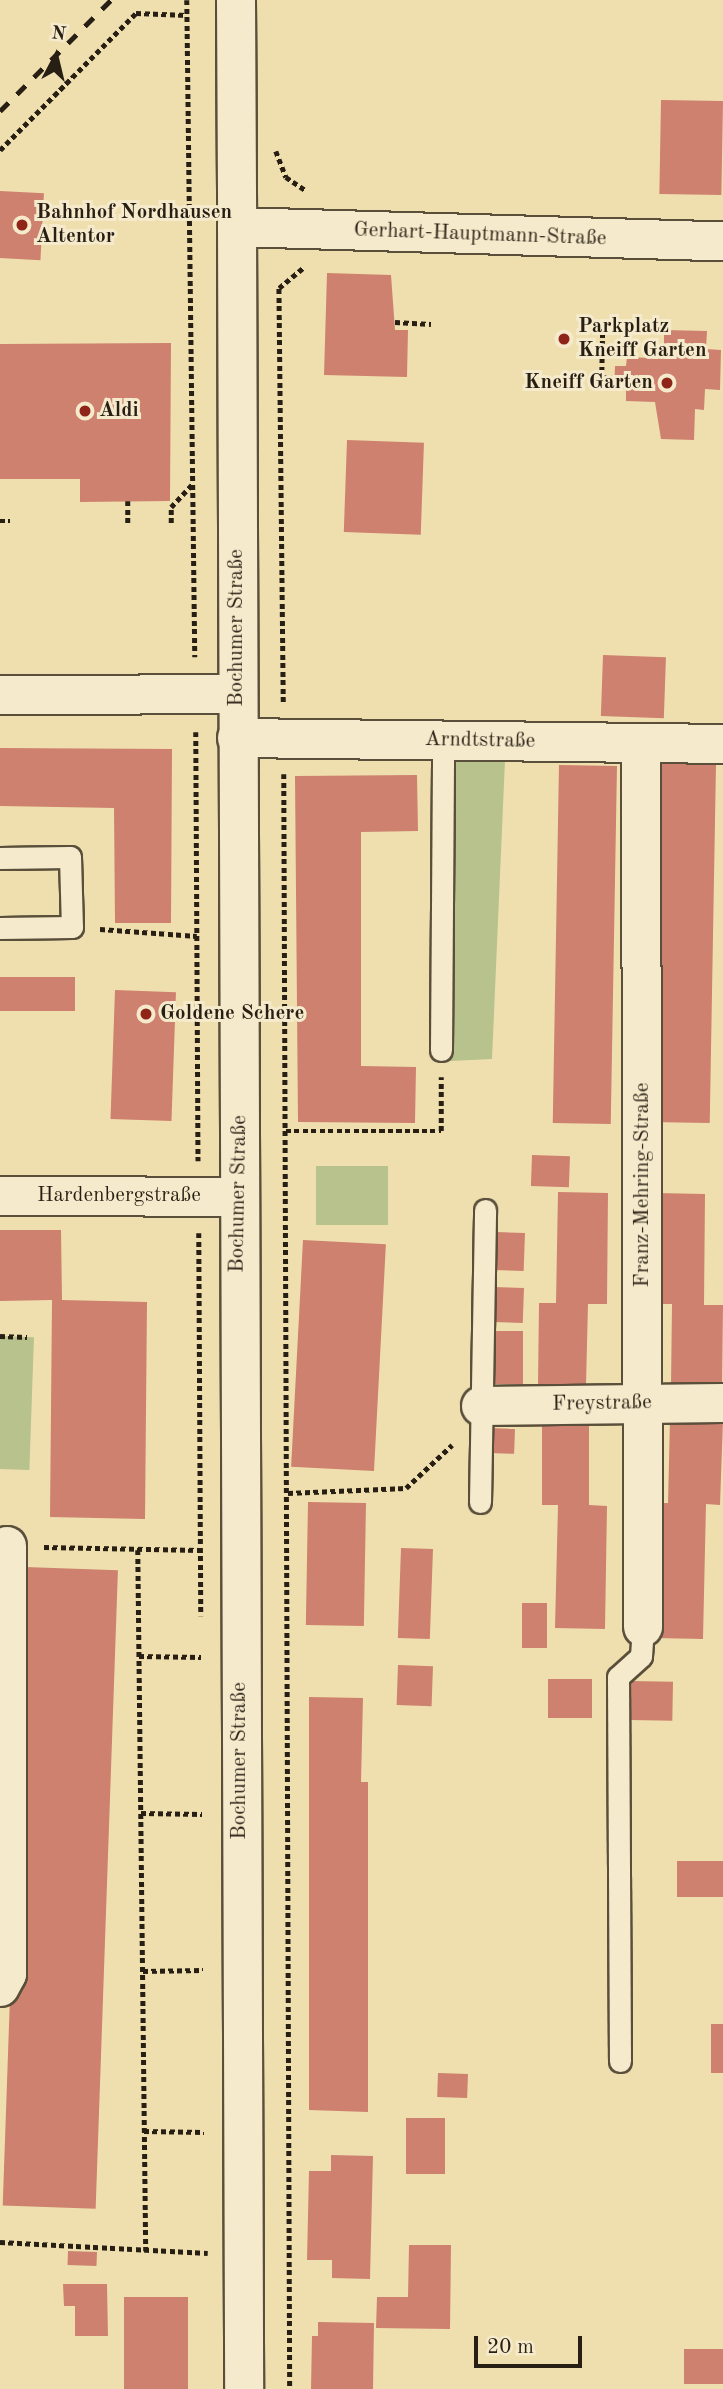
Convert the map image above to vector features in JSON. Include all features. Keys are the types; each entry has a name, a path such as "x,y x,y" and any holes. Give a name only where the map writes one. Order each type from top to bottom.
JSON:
{"street":[{"name":"Bochumer Straße","path":"236,0 239,1550 244,2389"},
{"name":"Gerhart-Hauptmann-Straße","path":"237,227 723,241"},
{"path":"0,695 237,694"},
{"name":"Arndtstraße","path":"237,738 723,744"},
{"name":"Franz-Mehring-Straße","path":"641,743 643,1627"},
{"name":"Hardenbergstraße","path":"0,1196 238,1196"},
{"name":"Freystraße","path":"481,1406 723,1403"},
{"path":"0,1987 7,1974 2,1772 7,1546"}],"lane":[{"path":"441,1050 443,741"},
{"path":"0,858 70,857 72,926 0,928"},
{"path":"480,1502 485,1210"},
{"path":"620,2061 618,1677 641,1656 643,1627"}],"path":[{"path":"187,0 196,695 200,1550"},
{"path":"0,150 136,13 187,15"},
{"path":"275,135 286,177 316,197"},
{"path":"290,2389 289,1552 279,288 304,267 315,266"},
{"path":"396,322 431,324"},
{"path":"603,324 602,377 614,378"},
{"path":"171,523 171,507 194,482"},
{"path":"128,501 128,523"},
{"path":"0,521 10,521"},
{"path":"72,926 197,936"},
{"path":"286,1131 441,1131 441,1050"},
{"path":"0,1336 27,1337"},
{"path":"288,1493 407,1488 462,1435 481,1406"},
{"path":"7,1546 289,1552"},
{"path":"138,1550 146,2251"},
{"path":"139,1656 201,1657"},
{"path":"141,1813 202,1814"},
{"path":"143,1971 202,1970"},
{"path":"145,2131 204,2132"},
{"path":"0,2242 103,2244 146,2251 290,2255"}],"green space":[{"path":"449,759 505,760 492,1059 450,1061"},
{"path":"316,1166 388,1166 388,1225 316,1225"},
{"path":"0,1336 34,1337 29,1470 0,1469"}],"building":[{"path":"661,100 723,101 721,195 659,194"},
{"name":"Bahnhof Nordhausen Altentor","path":"0,191 44,193 40,260 0,258"},
{"path":"327,273 391,275 395,330 408,330 407,377 324,375"},
{"name":"Kneiff Garten","path":"664,330 707,331 706,349 721,350 720,390 705,389 704,410 695,409 694,440 661,439 655,402 626,401 626,389 614,389 615,366 626,366 627,357 651,358 664,351"},
{"name":"Aldi","path":"171,343 170,501 80,502 80,479 0,479 0,344"},
{"path":"347,440 424,443 421,535 344,532"},
{"path":"603,655 666,657 664,718 601,716"},
{"path":"0,748 172,749 171,923 115,923 114,808 0,806"},
{"path":"655,763 716,764 710,1123 649,1122"},
{"path":"559,765 617,766 611,1124 553,1123"},
{"path":"417,775 418,831 361,832 361,1066 416,1067 415,1123 298,1122 295,776"},
{"path":"0,977 75,977 75,1011 0,1011"},
{"path":"115,990 176,992 171,1121 110,1119"},
{"path":"532,1155 570,1156 569,1187 531,1186"},
{"path":"558,1192 608,1193 607,1304 588,1304 586,1385 538,1384 539,1303 556,1303"},
{"path":"656,1193 705,1194 704,1305 723,1305 722,1387 671,1386 672,1304 656,1304"},
{"path":"0,1230 61,1230 62,1300 147,1302 145,1519 50,1517 52,1300 0,1301"},
{"path":"496,1232 525,1233 524,1271 495,1270"},
{"path":"303,1240 386,1244 374,1471 291,1467"},
{"path":"493,1287 524,1288 523,1323 492,1322"},
{"path":"490,1331 523,1331 523,1384 490,1384"},
{"path":"670,1419 723,1420 720,1505 706,1504 703,1639 654,1638 657,1503 668,1503"},
{"path":"542,1421 589,1421 589,1505 607,1506 605,1629 555,1628 558,1505 542,1505"},
{"path":"490,1428 515,1429 514,1454 489,1453"},
{"path":"308,1502 366,1503 364,1626 306,1625"},
{"path":"401,1548 433,1549 430,1639 398,1638"},
{"path":"25,1567 118,1570 96,2209 3,2206"},
{"path":"522,1603 547,1603 547,1648 522,1648"},
{"path":"398,1665 433,1666 432,1706 397,1705"},
{"path":"548,1679 592,1679 592,1718 548,1718"},
{"path":"631,1681 673,1682 672,1721 630,1720"},
{"path":"309,1697 363,1698 361,1782 368,1782 368,2112 309,2110"},
{"path":"677,1861 723,1861 723,1897 677,1897"},
{"path":"711,2024 723,2024 723,2073 711,2073"},
{"path":"438,2073 468,2074 467,2098 437,2097"},
{"path":"406,2118 445,2118 445,2174 406,2174"},
{"path":"331,2155 373,2156 370,2279 332,2278 332,2260 307,2260 309,2171 331,2171"},
{"path":"409,2245 451,2245 450,2329 376,2328 377,2297 408,2297"},
{"path":"68,2251 97,2252 96,2266 68,2265"},
{"path":"63,2284 107,2284 108,2336 75,2336 75,2306 64,2306"},
{"path":"124,2297 188,2297 188,2389 124,2389"},
{"path":"318,2322 374,2323 373,2389 311,2389 312,2336 318,2336"},
{"path":"684,2349 723,2349 723,2384 684,2384"}],"railway":[{"path":"0,111 111,0"}],"place":[{"name":"Bahnhof Nordhausen Altentor","path":"22,225"},
{"name":"Parkplatz Kneiff Garten","path":"564,339"},
{"name":"Kneiff Garten","path":"667,383"},
{"name":"Aldi","path":"85,411"},
{"name":"Goldene Schere","path":"146,1014"}]}
